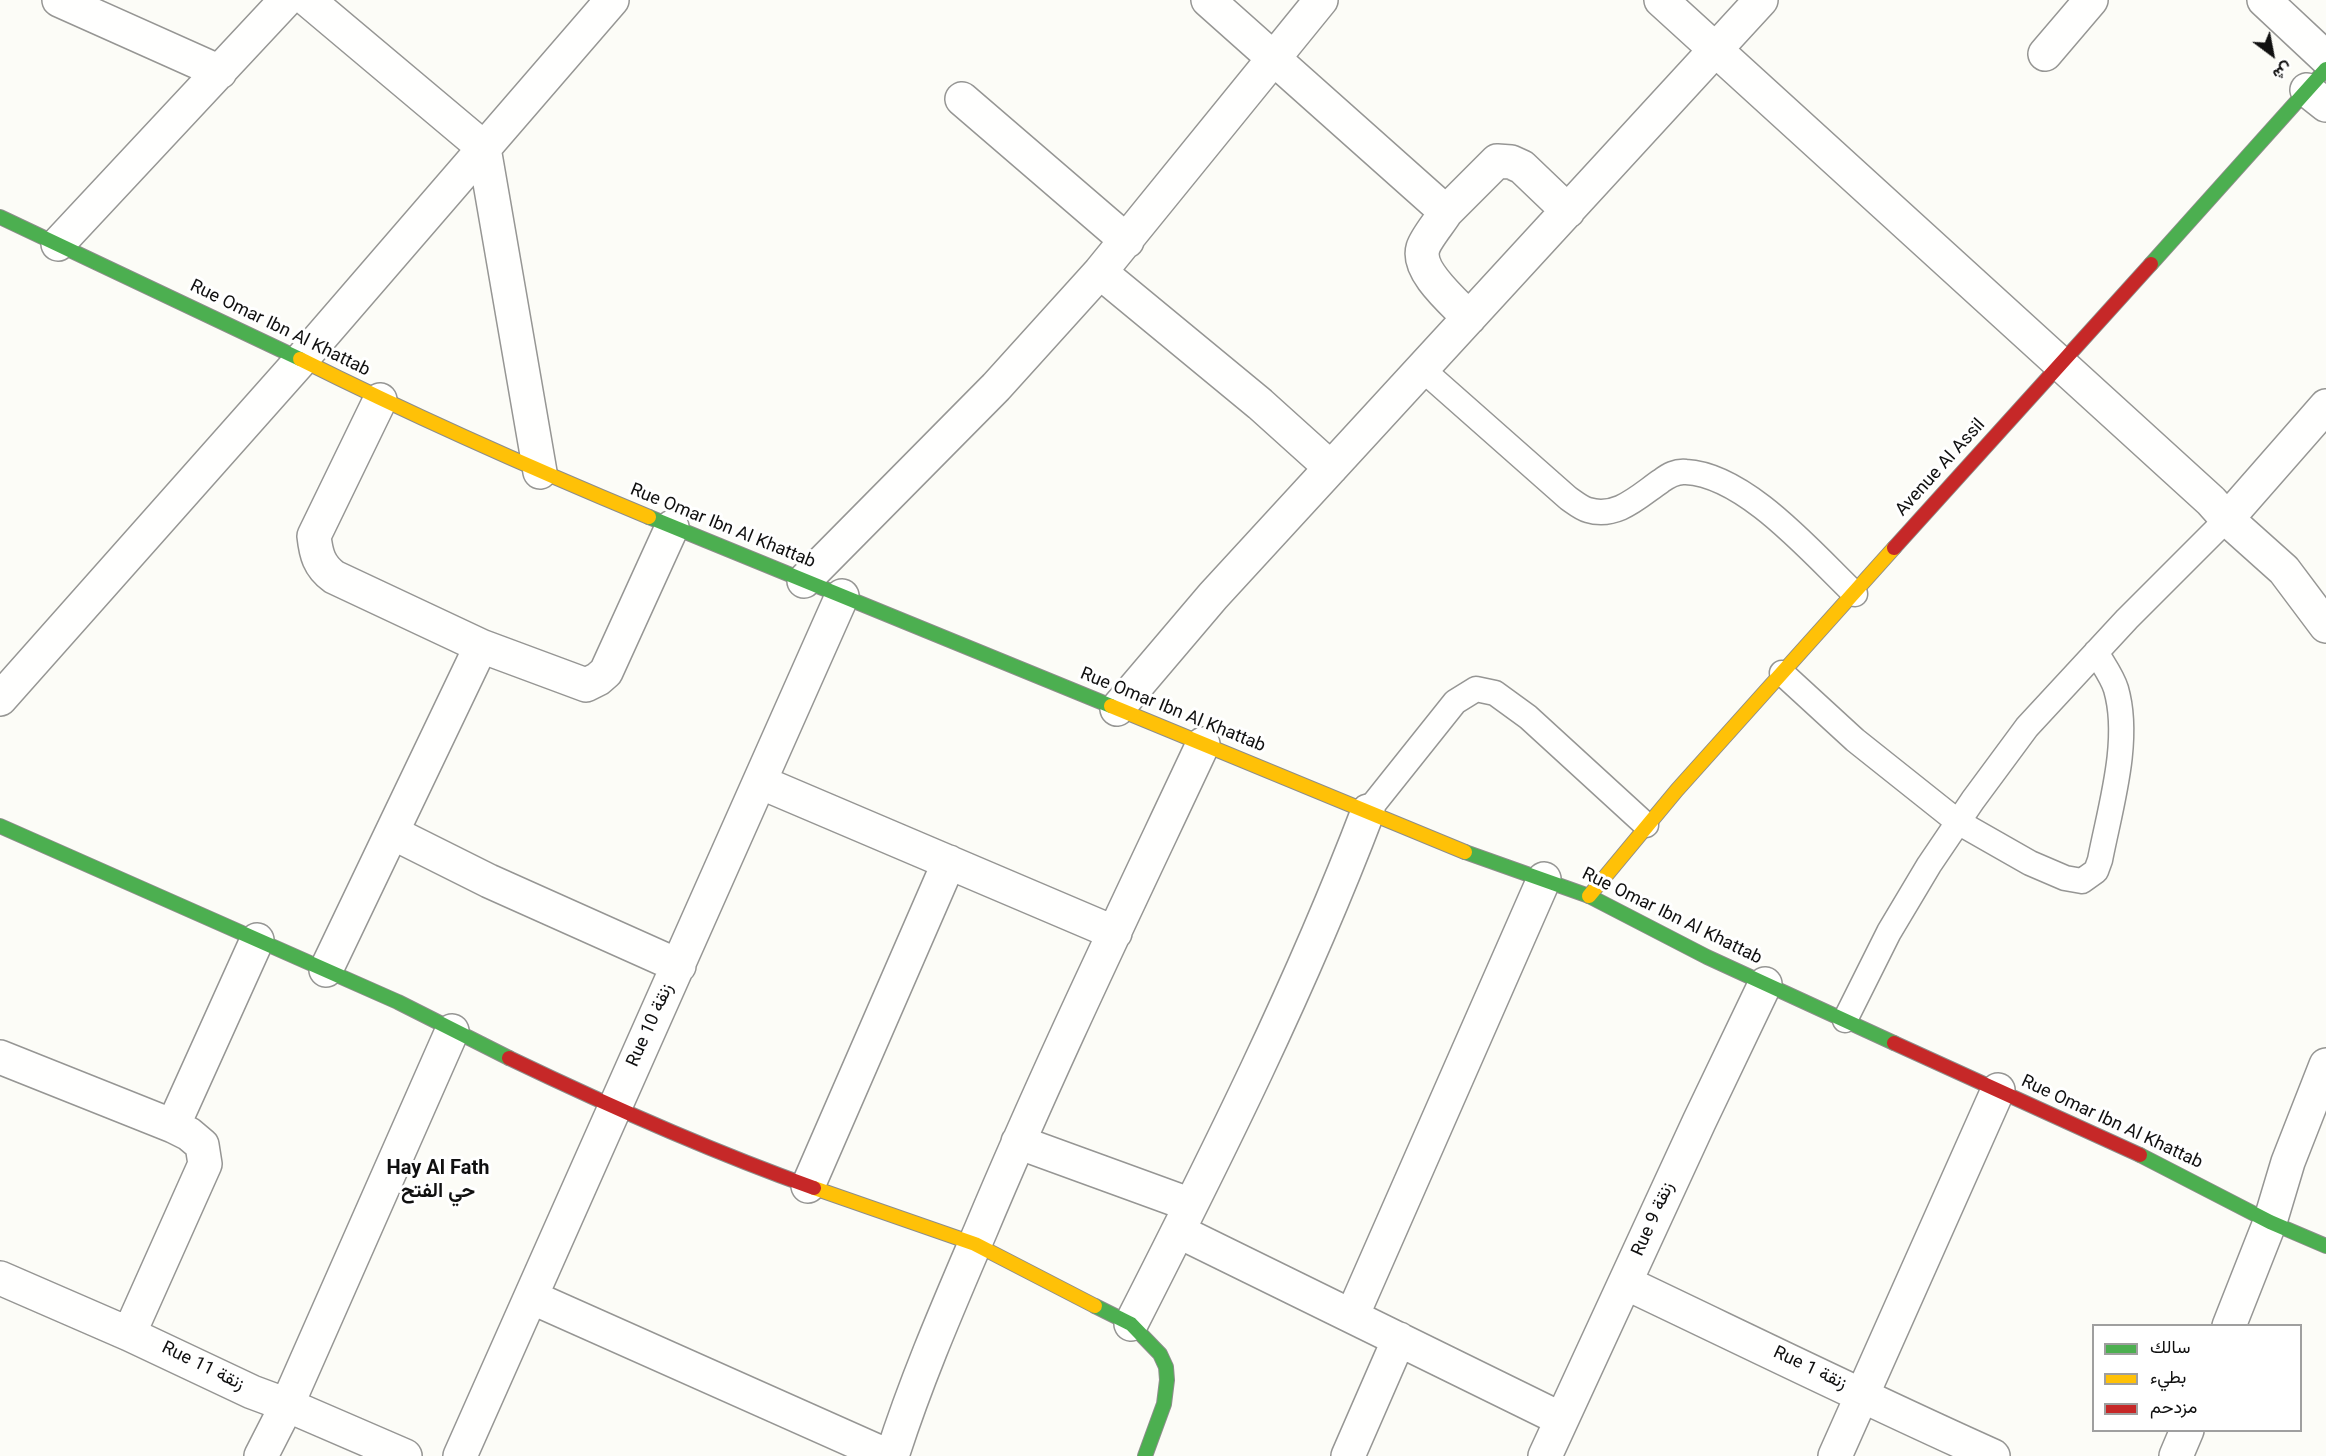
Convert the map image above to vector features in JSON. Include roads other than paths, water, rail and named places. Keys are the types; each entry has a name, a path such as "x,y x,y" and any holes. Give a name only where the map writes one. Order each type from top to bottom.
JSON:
{"street":[{"path":"59,0 220,72"},
{"path":"58,244 286,0"},
{"path":"308,0 484,148 540,472"},
{"path":"0,699 301,360 612,0"},
{"path":"1208,0 1446,212"},
{"path":"804,581 996,387 1100,272 1321,0"},
{"path":"1661,0 1717,48 2060,365 2211,501 2227,519 2284,570 2326,626"},
{"path":"1117,709 1213,596 1761,0"},
{"path":"2045,54 2091,0"},
{"path":"2264,0 2326,58"},
{"name":"Avenue Al Assil","path":"1589,896 1646,825 2060,365 2320,88"},
{"path":"962,99 1127,241"},
{"path":"1469,318 1436,284 1423,259 1423,248 1446,212 1497,161 1511,162 1522,167 1568,211"},
{"name":"Rue Omar Ibn Al Khattab","path":"4,226 58,244 380,400 540,472 1468,853 1589,896 1707,957 2160,1164 2270,1222 2326,1246"},
{"path":"1100,272 1260,404 1331,468"},
{"path":"380,400 314,536 317,557 325,570 334,577 482,646 586,685 598,679 606,672 672,527"},
{"path":"2227,519 2326,406"},
{"path":"2284,570 2326,585"},
{"name":"Rue 10 زنقة","path":"460,1456 842,596"},
{"path":"326,970 482,646"},
{"path":"531,1297 890,1456 922,1368 1018,1142 1203,744"},
{"path":"760,782 1115,933"},
{"path":"1131,1324 1185,1218 1341,883 1368,812"},
{"path":"0,826 398,1002 452,1031 615,1109 750,1165 975,1244 1131,1324 1160,1354 1166,1367 1164,1404 1145,1456"},
{"path":"393,833 489,881 679,966"},
{"path":"807,1186 949,862"},
{"path":"1352,1316 1544,879"},
{"path":"173,1126 257,940"},
{"name":"Rue 9 زنقة","path":"1545,1456 1764,984"},
{"path":"261,1456 287,1405 452,1031"},
{"path":"0,1057 173,1126 189,1134 202,1145 205,1164 129,1334"},
{"path":"2230,1324 2270,1222 2288,1162 2326,1065"},
{"path":"1835,1456 1998,1090"},
{"path":"1018,1142 1185,1218 1352,1316 1561,1419"},
{"name":"Rue 11 زنقة","path":"0,1278 129,1334 252,1392 405,1456"},
{"name":"Rue 1 زنقة","path":"1626,1283 1729,1331 1810,1373 1862,1394 1993,1456"},
{"path":"1348,1456 1399,1339"},
{"path":"2176,1456 2187,1432"}],"lane":[{"path":"1422,369 1568,498 1587,510 1616,511 1627,506 1671,474 1687,472 1705,477 1729,485 1752,499 1855,594"},
{"path":"1845,1020 1889,932 1958,822 2027,727 2096,652 2227,519"},
{"path":"1782,673 1855,740 1958,822 2030,862 2065,878 2082,881 2096,871 2121,744 2121,712 2115,687 2096,652"},
{"path":"1368,812 1455,702 1476,689 1495,693 1528,717 1646,825"}],"district":[{"name":"Hay Al Fath حي الفتح","path":"438,1182"}]}
